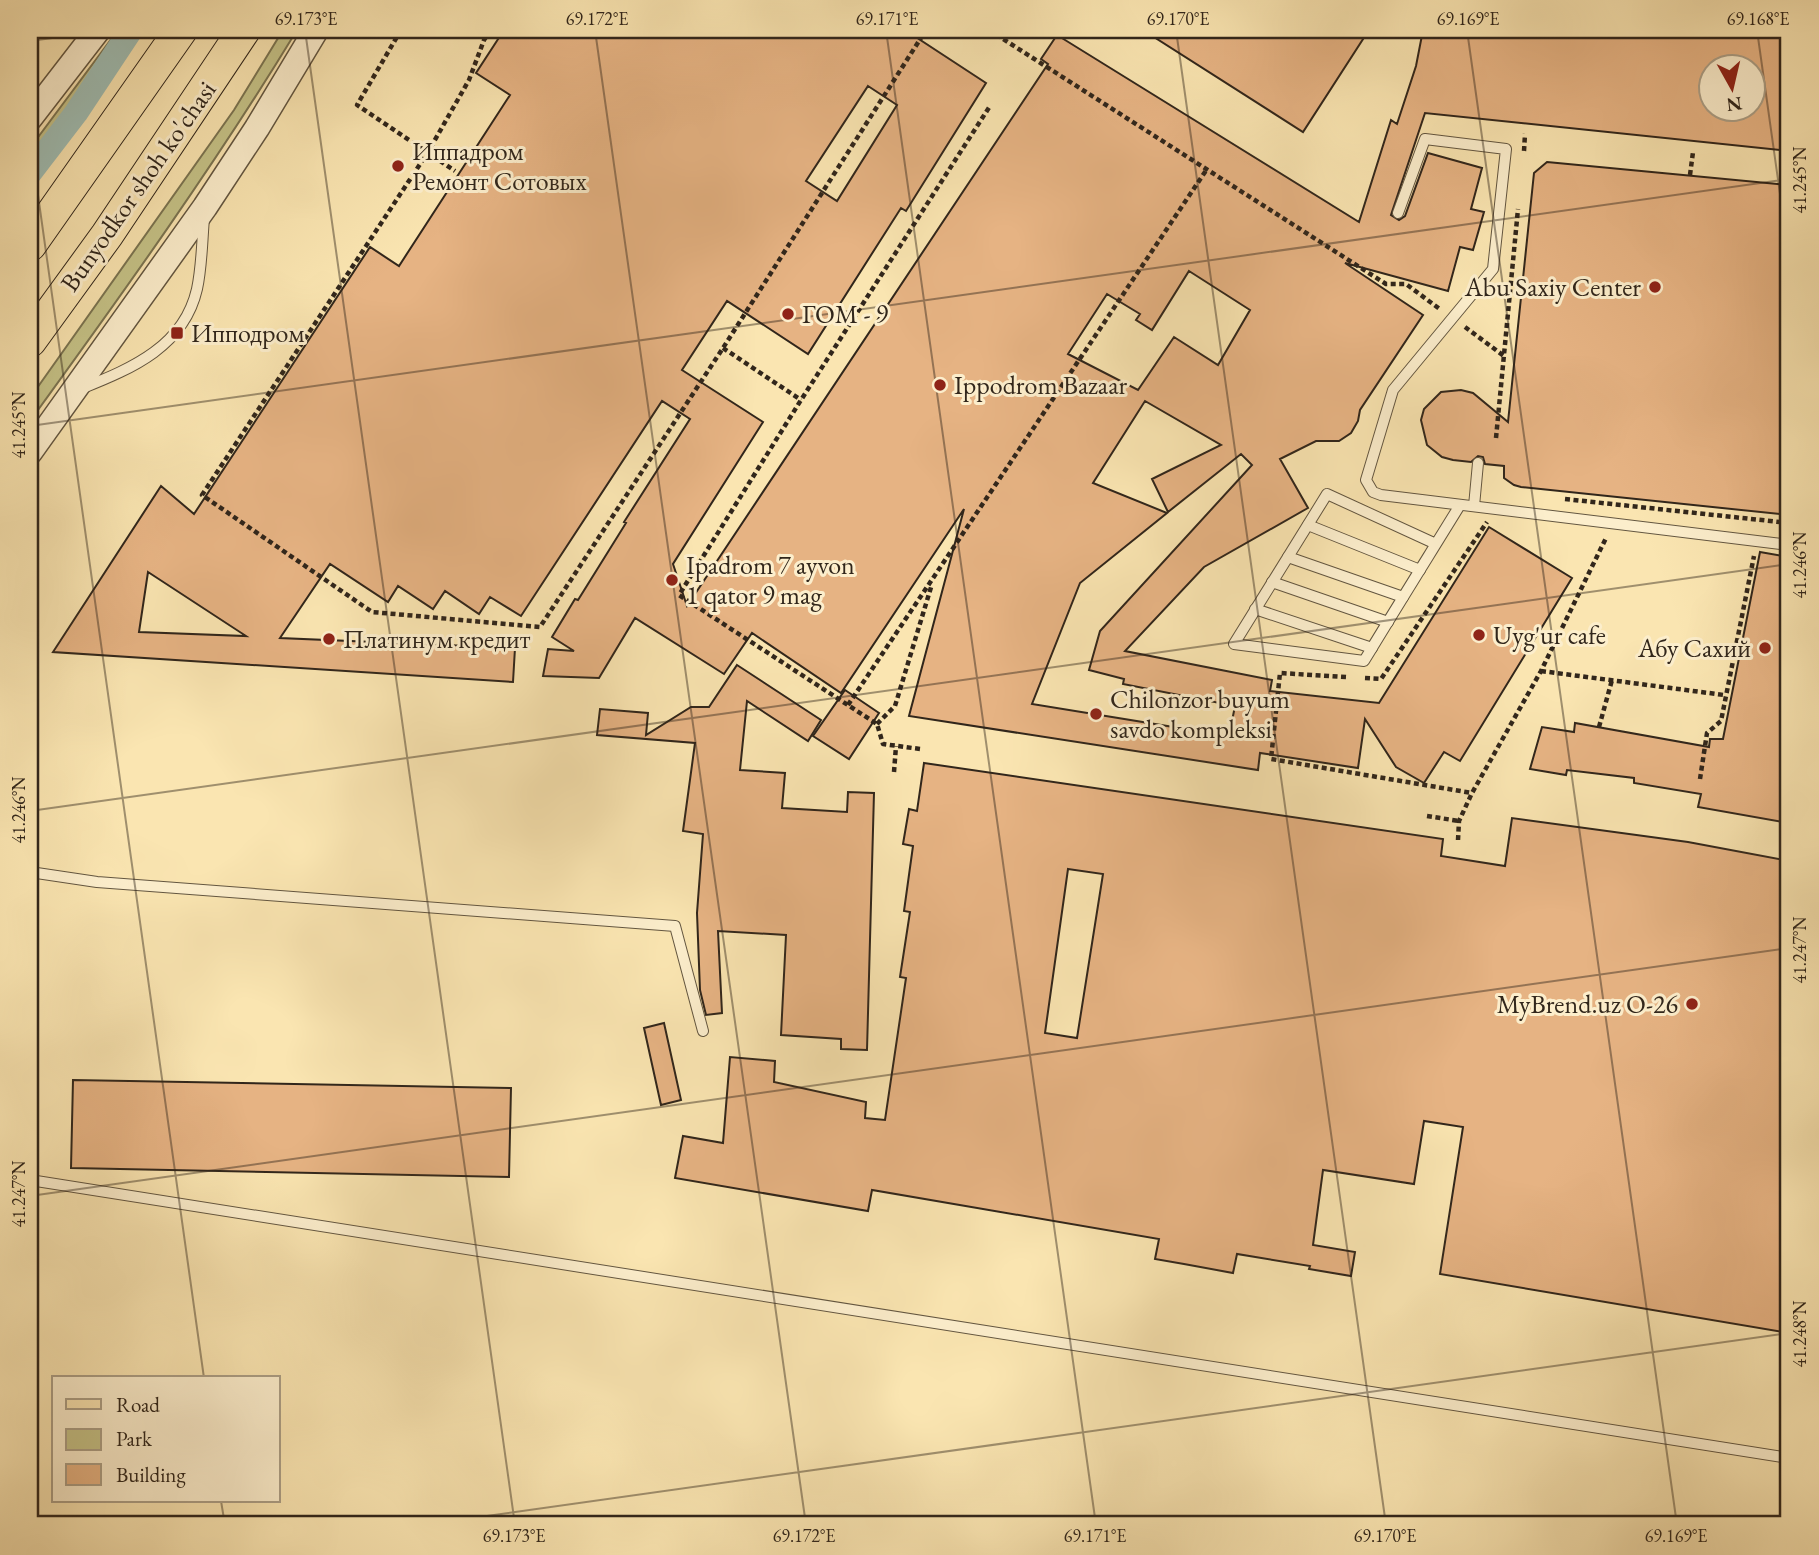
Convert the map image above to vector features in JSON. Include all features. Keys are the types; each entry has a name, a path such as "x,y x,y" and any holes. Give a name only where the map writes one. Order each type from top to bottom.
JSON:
{"main road":[{"name":"Bunyodkor shoh ko'chasi","path":"30,244 181,30"},
{"name":"Bunyodkor shoh ko'chasi","path":"30,341 107,235 244,30"}],"street":[{"path":"30,118 99,30"},
{"path":"30,452 205,207 316,30"}],"lane":[{"path":"1398,213 1425,139 1506,149 1493,269 1393,390 1366,480 1373,492 1789,545"},
{"path":"73,392 143,360 177,333 197,291 205,207"},
{"path":"1474,506 1478,463"},
{"path":"1436,544 1327,494 1234,644 1364,661 1372,649 1460,505"},
{"path":"1308,525 1420,570"},
{"path":"1288,557 1403,597"},
{"path":"1272,582 1388,622"},
{"path":"1255,609 1372,649"},
{"path":"30,872 97,882 675,926 703,1031"},
{"path":"30,1180 1789,1458"}],"path":[{"path":"401,30 357,105 456,171"},
{"path":"491,30 484,40 469,80 428,152 202,495 372,612 540,627 723,348 926,30"},
{"path":"989,30 1387,284 1406,284"},
{"path":"920,749 883,744 877,724 679,594 990,106"},
{"path":"1523,161 1525,134"},
{"path":"1690,176 1693,152"},
{"path":"848,705 1207,169"},
{"path":"1496,438 1519,203"},
{"path":"723,348 801,400"},
{"path":"1559,498 1789,523"},
{"path":"1472,793 1271,759 1279,673 1381,679 1487,523"},
{"path":"1458,840 1459,821 1472,793 1541,671 1608,534"},
{"path":"1700,779 1707,733 1721,721 1724,695 1756,548"},
{"path":"877,724 895,706 933,577"},
{"path":"1541,671 1724,695"},
{"path":"1599,727 1612,680"},
{"path":"894,772 896,746"},
{"path":"1426,816 1459,821"}],"green space":[{"path":"118,30 125,30 77,103 30,166 30,148"},
{"path":"283,30 297,30 201,179 30,421 30,398 234,110"}],"building":[{"path":"504,30 905,30 986,83 906,211 901,208 808,354 727,301 682,370 763,422 673,564 687,606 1048,64 1041,59 1057,35 1359,222 1391,120 1397,124 1416,66 1423,30 1789,30 1789,151 1425,113 1391,215 1399,220 1405,216 1428,153 1482,168 1471,209 1484,212 1473,250 1460,247 1448,291 1345,263 1423,315 1360,410 1358,421 1351,433 1339,441 1316,441 1280,459 1308,508 1204,567 1125,651 1272,680 1270,691 1379,703 1489,527 1572,578 1460,761 1444,752 1424,783 1396,767 1365,719 1358,768 1260,753 1258,770 909,716 964,509 841,693 752,633 724,674 635,618 599,678 543,676 548,649 574,651 552,637 575,599 578,600 690,419 662,401 521,616 490,597 479,614 445,591 433,609 398,586 388,602 330,564 280,638 515,648 513,682 53,652 161,486 194,514 370,247 399,266 510,95 476,73","holes":["868,86 897,105 837,201 806,181","1189,271 1250,310 1218,365 1174,337 1138,390 1068,354 1107,294 1140,314 1136,320 1152,330","1145,401 1221,445 1152,479 1168,512 1241,454 1252,465 1100,631 1089,670 1124,679 1123,684 1235,706 1229,736 1032,704 1080,583 1167,513 1093,483","148,572 246,636 139,632"]},
{"path":"1143,30 1356,30 1365,36 1303,132"},
{"name":"Abu Saxiy Center","path":"1547,162 1789,185 1789,515 1521,487 1504,478 1504,466 1485,464 1483,457 1478,456 1471,462 1442,457 1427,445 1421,420 1424,409 1441,392 1461,390 1473,393 1508,422 1534,173"},
{"name":"Абу Сахий","path":"1760,552 1789,557 1789,823 1698,807 1701,794 1634,783 1634,778 1567,770 1566,775 1530,769 1542,727 1574,732 1575,723 1709,747 1710,739 1723,739"},
{"path":"737,665 821,720 808,741 747,701 740,770 785,773 782,808 847,812 848,792 874,793 867,1050 841,1049 841,1039 781,1035 786,935 718,931 722,1013 706,1015 700,990 697,913 703,834 683,831 695,743 597,735 600,709 648,713 646,735 691,707 709,707"},
{"path":"845,690 879,713 849,759 813,736"},
{"path":"924,763 1443,839 1441,856 1505,866 1512,818 1688,842 1789,861 1789,1333 1440,1274 1463,1127 1424,1121 1414,1184 1323,1170 1313,1245 1355,1252 1351,1276 1237,1254 1233,1273 1155,1259 1159,1239 872,1190 868,1211 675,1178 683,1136 723,1143 730,1057 775,1061 774,1082 866,1102 865,1118 885,1120 906,978 900,977 910,912 904,911 913,846 903,844 909,809 917,811","holes":["1068,869 1103,874 1077,1038 1045,1033"]},
{"path":"664,1023 681,1100 661,1105 644,1028"},
{"path":"73,1080 511,1088 509,1177 71,1168"}],"waterway":[{"path":"30,173 76,113 131,30"}],"place":[{"name":"Иппадром Ремонт Сотовых","path":"398,166"},
{"name":"Abu Saxiy Center","path":"1655,287"},
{"name":"ГОМ - 9","path":"788,314"},
{"name":"Ипподром","path":"177,333"},
{"name":"Ippodrom Bazaar","path":"940,385"},
{"name":"Ipadrom 7 ayvon 1 qator 9 mag","path":"672,580"},
{"name":"Uyg'ur cafe","path":"1479,635"},
{"name":"Платинум кредит","path":"329,639"},
{"name":"Абу Сахий","path":"1765,648"},
{"name":"Chilonzor buyum savdo kompleksi","path":"1096,714"},
{"name":"MyBrend.uz O-26","path":"1692,1004"}]}
